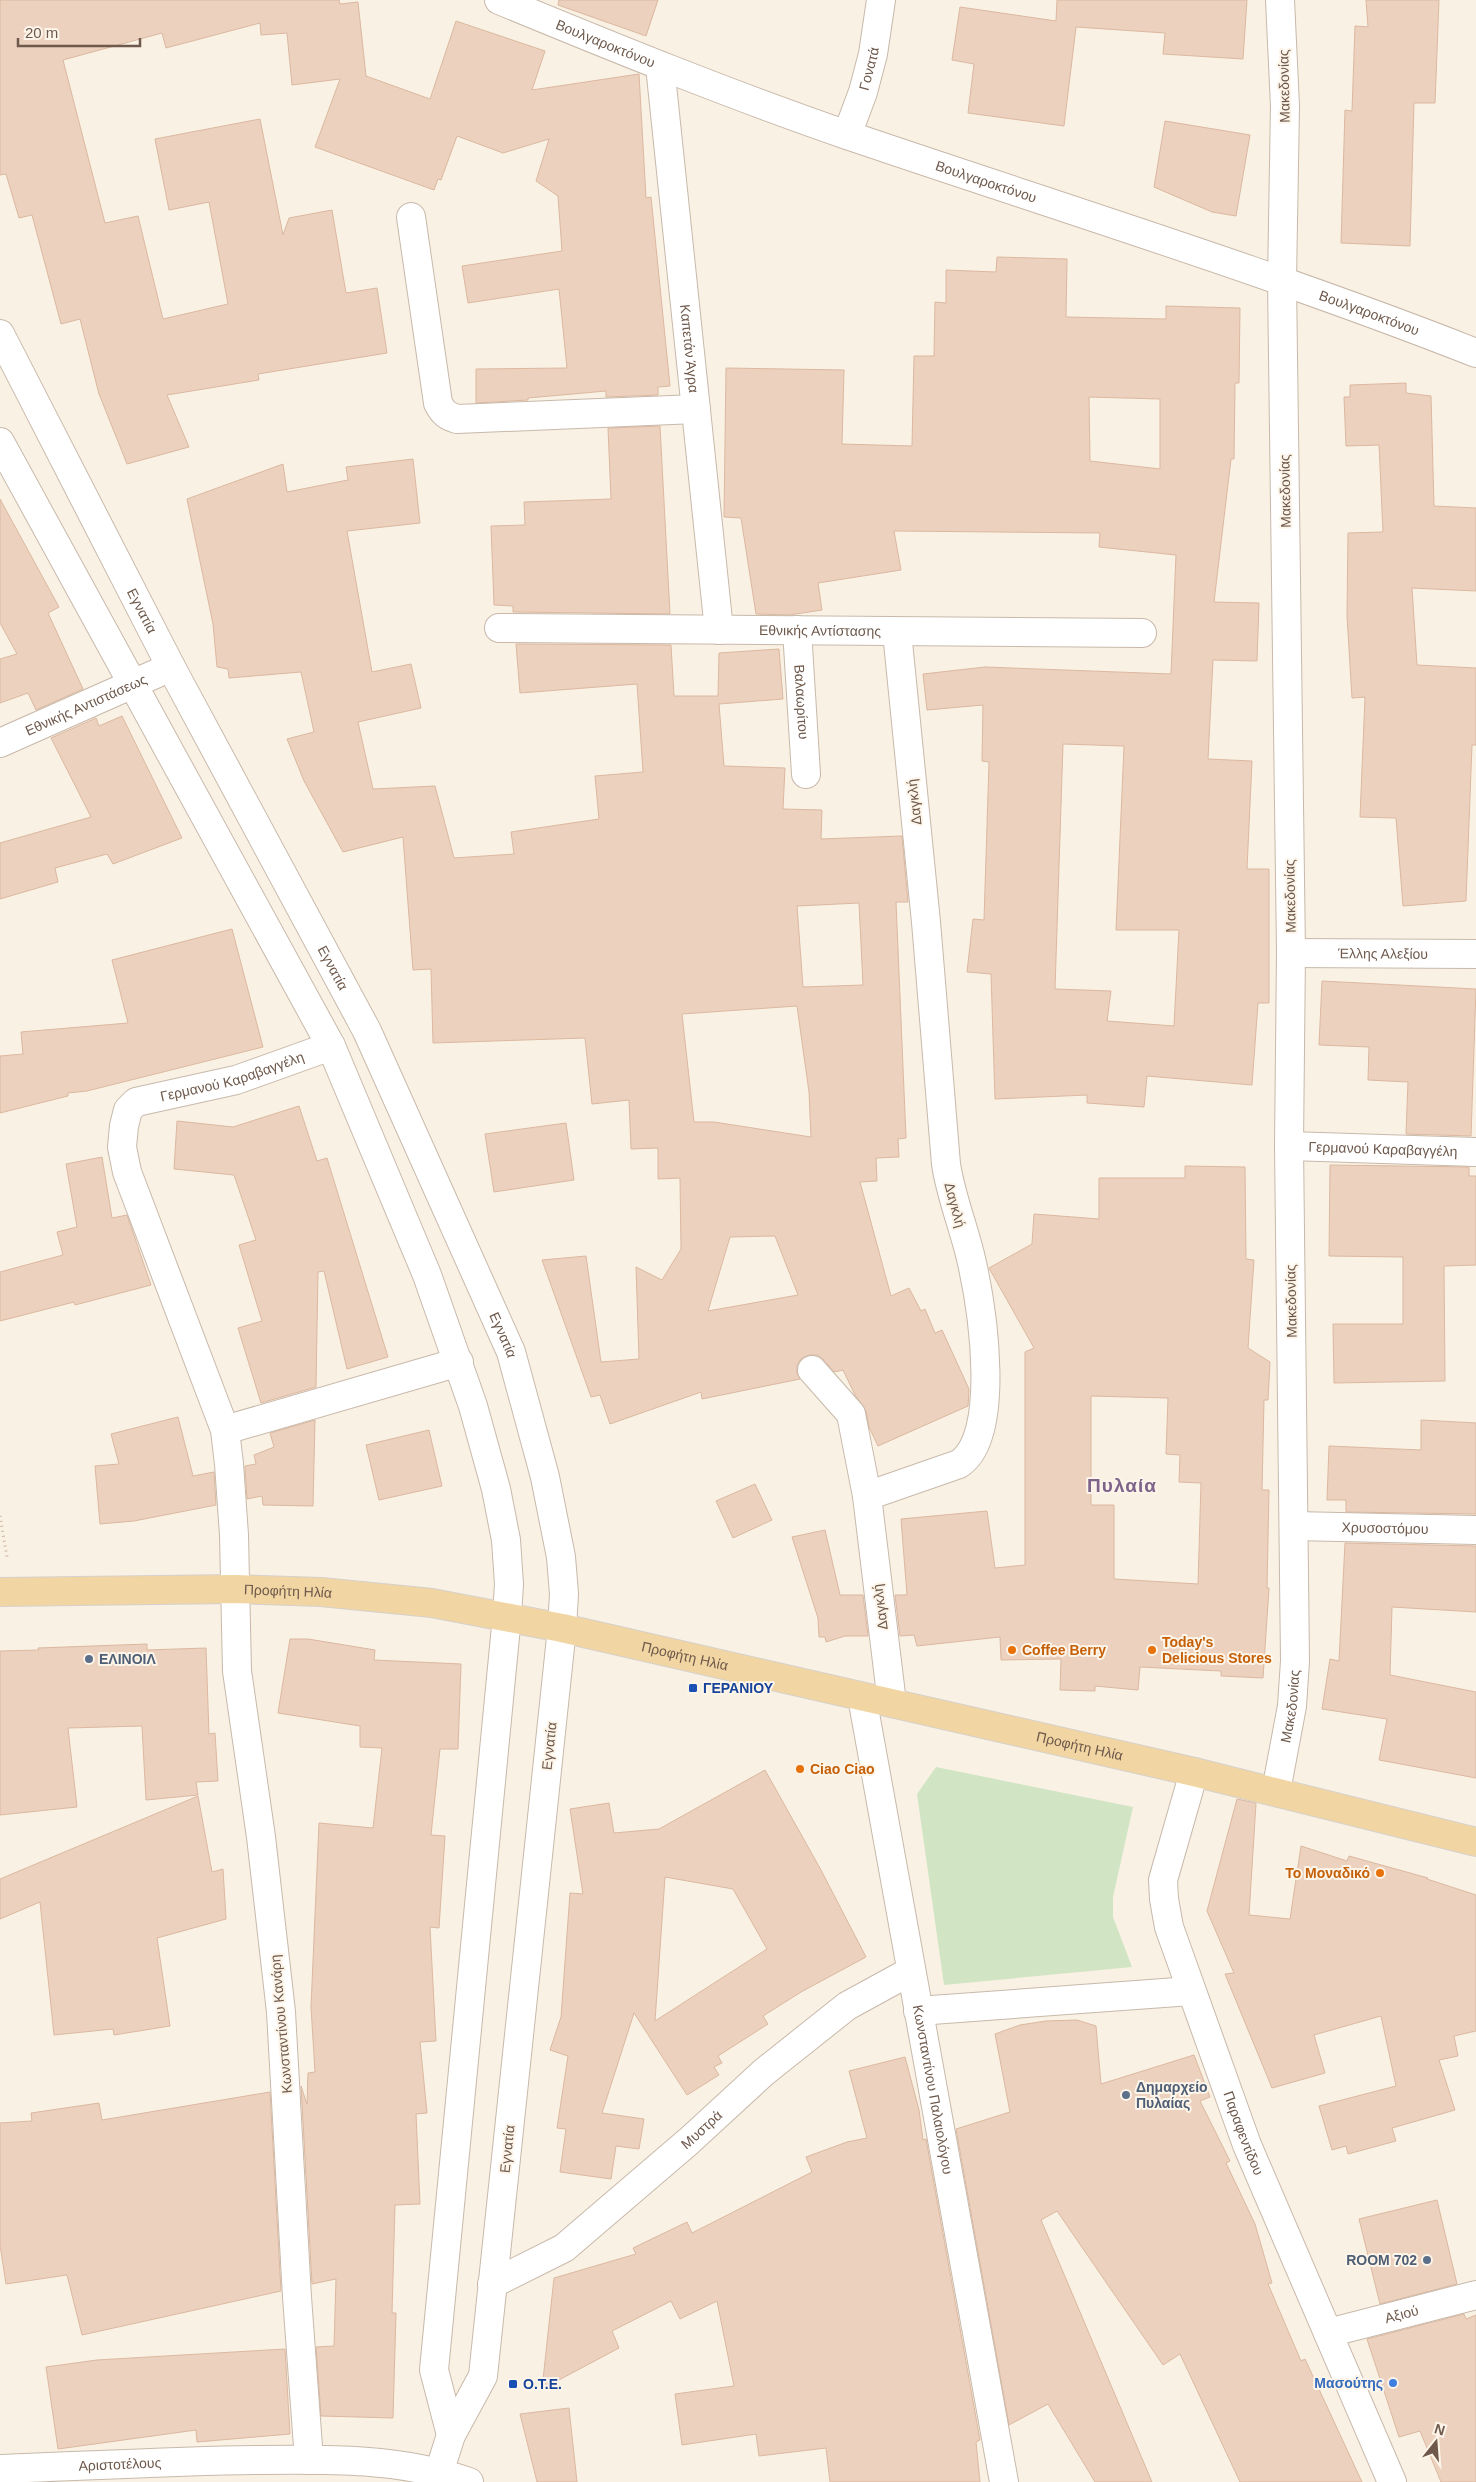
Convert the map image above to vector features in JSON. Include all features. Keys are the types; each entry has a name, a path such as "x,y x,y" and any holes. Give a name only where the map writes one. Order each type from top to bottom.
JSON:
{"main road":[{"name":"Προφήτη Ηλία","path":"0,1592 236,1590 373,1595 507,1616 1276,1791 1476,1842"}],"street":[{"name":"Βουλγαροκτόνου","path":"499,0 660,66 847,135 1282,281 1476,353"},
{"name":"Γονατά","path":"847,135 863,92 873,54 881,0"},
{"name":"Μακεδονίας","path":"1276,1791 1295,1678 1289,1146 1291,953 1282,281 1285,106 1280,0"},
{"name":"Καπετάν Άγρα","path":"660,66 720,630"},
{"path":"412,218 438,403 442,411 449,417 696,408"},
{"name":"Εγνατία","path":"0,334 171,668 367,1031 511,1352 545,1477 561,1557 564,1594 562,1628 492,2284 484,2376 451,2434 438,2477"},
{"path":"0,442 331,1046 426,1275 459,1362 482,1434 502,1516 508,1561 507,1616 434,2370 451,2434"},
{"name":"Εθνικής Αντίστασης","path":"499,628 1142,633"},
{"name":"Βαλαωρίτου","path":"797,630 806,774"},
{"name":"Δαγκλή","path":"892,1703 867,1496 959,1464 967,1458 979,1434 984,1416 984,1365 980,1310 972,1261 951,1192 943,1139 926,922 897,632"},
{"name":"Εθνικής Αντιστάσεως","path":"0,743 171,668"},
{"name":"Έλλης Αλεξίου","path":"1291,953 1476,954"},
{"name":"Γερμανού Καραβαγγέλη","path":"132,1104 140,1100 236,1080 331,1046"},
{"name":"Κωνσταντίνου Κανάρη","path":"132,1104 126,1117 123,1138 127,1172 225,1430 233,1499 237,1671 261,1837 282,2020 296,2297 309,2460"},
{"name":"Γερμανού Καραβαγγέλη","path":"1289,1146 1476,1152"},
{"path":"225,1430 459,1362"},
{"path":"812,1370 851,1414 867,1496"},
{"name":"Χρυσοστόμου","path":"1294,1526 1476,1530"},
{"name":"Κωνσταντίνου Παλαιολόγου","path":"862,1697 1004,2482"},
{"name":"Παραφεντίδου","path":"1194,1772 1164,1872 1163,1890 1170,1927 1191,1992 1247,2145 1392,2482"},
{"name":"Μυστρά","path":"492,2284 564,2248 676,2153 764,2072 846,2006 911,1971"},
{"path":"918,2011 1191,1992"},
{"name":"Αξιού","path":"1328,2333 1476,2295"},
{"path":"220,2482 239,2460"},
{"name":"Αριστοτέλους","path":"0,2469 239,2460 309,2460 411,2466 438,2477 468,2482"}],"path":[{"path":"0,1516 4,1541"}],"green space":[{"path":"936,1767 1133,1807 1113,1897 1113,1917 1132,1967 944,1985 917,1794"}],"building":[{"path":"0,0 339,0 340,4 358,2 366,76 430,99 456,21 545,51 532,90 639,74 646,198 651,197 670,386 658,387 658,395 606,397 606,391 528,398 528,400 476,403 476,369 567,368 559,289 468,303 462,266 562,251 558,196 536,181 549,139 503,153 457,136 441,180 438,179 434,190 315,147 340,79 292,85 287,33 261,35 260,23 166,48 162,33 63,60 105,223 138,216 163,319 228,304 209,202 169,210 155,139 260,119 283,235 289,218 332,210 346,293 377,288 387,353 258,374 259,380 167,395 189,447 127,464 99,394 80,319 61,324 32,215 19,218 6,174 0,175"},
{"path":"559,0 658,0 646,36 558,5"},
{"path":"1057,0 1247,0 1243,59 1163,54 1165,33 1076,27 1064,126 968,113 974,64 952,60 960,7 1056,21"},
{"path":"1366,0 1439,0 1435,103 1414,103 1410,246 1341,243 1345,110 1352,111 1355,26 1368,27"},
{"path":"1165,121 1250,135 1236,216 1212,212 1154,187"},
{"path":"997,257 1067,259 1066,317 1166,319 1166,306 1240,308 1239,383 1235,383 1234,459 1231,459 1214,602 1259,603 1257,661 1213,660 1208,759 1252,761 1247,869 1269,869 1269,1003 1258,1003 1252,1085 1147,1076 1144,1107 1087,1103 1087,1095 995,1099 991,974 967,972 973,919 984,920 989,762 982,761 983,705 927,710 923,674 985,667 1171,674 1176,555 1099,547 1100,533 894,531 901,570 818,583 822,610 789,615 756,614 741,518 724,517 726,368 844,370 842,444 912,446 914,356 934,356 935,302 946,303 946,270 996,272","holes":["1089,397 1160,399 1160,469 1090,461","1063,744 1124,746 1116,930 1179,930 1174,1026 1107,1021 1111,991 1055,989"]},
{"path":"1406,383 1406,393 1431,396 1434,506 1476,508 1476,591 1412,588 1417,665 1476,668 1476,745 1472,745 1466,901 1403,906 1396,818 1360,817 1365,697 1352,698 1347,616 1348,533 1383,532 1379,445 1346,446 1344,397 1350,397 1350,385"},
{"path":"660,426 670,614 513,612 513,606 494,605 491,526 525,525 524,502 611,499 608,428"},
{"path":"413,459 420,523 347,531 372,672 411,664 421,708 358,722 373,789 435,786 454,858 514,854 511,832 599,819 595,776 643,772 637,684 520,693 516,644 671,645 674,696 718,696 719,653 779,649 783,699 719,704 724,766 785,768 783,809 822,810 821,839 902,836 908,902 896,902 906,1138 898,1139 899,1157 876,1158 877,1181 860,1182 891,1296 909,1288 921,1311 925,1309 935,1333 942,1330 969,1389 968,1406 878,1446 869,1427 866,1411 855,1395 843,1370 834,1372 817,1355 809,1355 802,1358 797,1365 797,1373 800,1379 702,1399 701,1392 610,1424 600,1395 591,1397 542,1260 586,1256 601,1362 639,1359 636,1267 662,1280 681,1249 680,1178 658,1179 658,1148 631,1149 629,1100 592,1104 585,1038 433,1043 431,969 413,970 403,837 343,852 304,781 287,739 314,732 301,672 229,678 228,669 217,667 213,624 187,499 283,464 287,492 348,480 346,467","holes":["859,903 863,985 803,987 797,906","797,1006 809,1092 811,1137 714,1122 694,1122 682,1014","775,1236 798,1295 708,1311 730,1237"]},
{"path":"0,499 59,607 48,613 83,689 36,710 28,693 0,703 0,659 17,654 0,623"},
{"path":"122,716 182,838 113,864 107,854 55,868 58,882 0,899 0,843 91,817 51,738 96,718 99,726"},
{"path":"232,929 263,1047 87,1091 68,1093 68,1096 0,1113 0,1056 23,1054 21,1032 128,1023 112,960"},
{"path":"1322,981 1476,989 1471,1136 1406,1134 1408,1082 1368,1080 1369,1047 1319,1045"},
{"path":"299,1106 317,1161 327,1158 388,1357 347,1369 324,1271 318,1272 316,1387 261,1403 238,1328 262,1321 239,1245 256,1240 234,1175 174,1169 177,1121 233,1127"},
{"path":"566,1123 574,1180 494,1192 485,1134"},
{"path":"102,1157 112,1218 127,1215 151,1285 75,1305 74,1302 0,1321 0,1272 63,1255 57,1232 77,1227 66,1164"},
{"path":"1330,1165 1469,1167 1469,1176 1476,1176 1476,1265 1444,1266 1445,1381 1334,1383 1333,1324 1403,1324 1403,1257 1329,1256"},
{"path":"1185,1166 1245,1167 1246,1259 1254,1260 1248,1348 1270,1362 1268,1400 1264,1400 1262,1490 1269,1490 1267,1588 1269,1588 1263,1678 1221,1676 1221,1671 1140,1667 1138,1690 1095,1686 1095,1691 1060,1690 1061,1659 1001,1660 1000,1637 917,1646 914,1635 900,1636 895,1595 907,1595 901,1519 987,1511 995,1568 1025,1565 1025,1352 1034,1348 989,1268 1032,1244 1034,1214 1099,1219 1099,1178 1185,1178","holes":["1091,1396 1168,1398 1166,1454 1180,1455 1179,1482 1201,1483 1198,1584 1114,1579 1114,1505 1091,1505"]},
{"path":"178,1417 193,1476 214,1472 216,1505 134,1521 100,1524 95,1466 119,1464 111,1434"},
{"path":"315,1420 313,1506 263,1505 262,1496 247,1499 245,1466 256,1464 254,1455 274,1447 270,1433"},
{"path":"1421,1420 1476,1423 1476,1514 1346,1512 1346,1500 1327,1500 1329,1446 1421,1450"},
{"path":"429,1430 442,1486 379,1500 366,1445"},
{"path":"755,1484 772,1520 733,1538 716,1501"},
{"path":"825,1530 840,1595 863,1595 868,1636 845,1636 826,1642 825,1637 819,1637 818,1618 792,1537"},
{"path":"1345,1543 1476,1546 1476,1612 1392,1607 1390,1675 1476,1692 1476,1778 1379,1760 1387,1719 1322,1709 1330,1659 1339,1661"},
{"path":"290,1639 308,1639 375,1650 374,1660 461,1664 458,1749 440,1749 431,1835 445,1836 439,1928 430,1927 436,2041 420,2042 427,2113 416,2114 420,2204 395,2205 392,2313 396,2313 393,2418 321,2416 316,2347 334,2346 336,2279 312,2284 301,2086 307,2104 308,2073 315,2072 311,2007 319,1823 373,1828 382,1748 360,1747 360,1726 278,1713"},
{"path":"147,1644 147,1650 206,1648 209,1734 215,1733 218,1781 196,1782 198,1795 146,1800 142,1726 68,1728 77,1807 0,1815 0,1651"},
{"path":"765,1770 821,1870 866,1957 801,1992 763,2016 768,2024 718,2056 722,2063 714,2067 719,2075 687,2095 634,2013 602,2113 644,2119 639,2149 616,2146 611,2179 560,2172 566,2129 557,2128 568,2056 550,2050 561,2017 570,1893 583,1894 570,1809 609,1803 614,1833 659,1829","holes":["665,1877 733,1889 767,1949 655,2021"]},
{"path":"198,1796 212,1872 223,1869 226,1919 157,1938 170,2026 114,2035 113,2029 54,2035 40,1902 0,1919 0,1879"},
{"path":"1237,1799 1256,1803 1249,1915 1290,1919 1301,1846 1347,1861 1349,1856 1428,1878 1476,1895 1476,2031 1454,2036 1458,2056 1439,2060 1455,2110 1392,2128 1396,2141 1348,2154 1346,2146 1332,2150 1319,2106 1396,2086 1381,2016 1314,2035 1325,2073 1272,2088 1225,1974 1234,1973 1207,1911"},
{"path":"1077,2020 1096,2026 1101,2084 1194,2055 1210,2097 1200,2101 1230,2161 1226,2163 1255,2224 1272,2283 1268,2284 1301,2361 1305,2359 1362,2482 1240,2482 1180,2354 1163,2365 1057,2211 1041,2220 1152,2482 1095,2482 1048,2404 1009,2425 956,2129 1010,2112 995,2034 1020,2025 1046,2021"},
{"path":"905,2057 919,2110 923,2140 926,2139 980,2440 976,2442 980,2482 830,2482 826,2448 759,2456 756,2434 682,2445 675,2394 734,2386 717,2301 680,2319 671,2301 612,2331 619,2348 542,2389 554,2278 636,2254 633,2248 687,2222 692,2233 812,2172 806,2157 847,2142 867,2138 849,2071"},
{"path":"270,2092 281,2291 82,2335 67,2275 6,2284 0,2245 0,2123 32,2121 31,2113 99,2103 102,2120"},
{"path":"1437,2200 1457,2284 1380,2304 1359,2219"},
{"path":"1464,2314 1466,2319 1476,2315 1476,2482 1441,2482 1420,2431 1399,2437 1367,2339"},
{"path":"285,2349 290,2434 197,2442 196,2430 58,2449 46,2367 97,2360"},
{"path":"569,2408 577,2482 537,2482 520,2414"}],"place":[{"name":"Coffee Berry","path":"1012,1650"},
{"name":"Today's Delicious Stores","path":"1152,1650"},
{"name":"ΕΛΙΝΟΙΛ","path":"89,1659"},
{"name":"ΓΕΡΑΝΙΟΥ","path":"693,1688"},
{"name":"Ciao Ciao","path":"800,1769"},
{"name":"Το Μοναδικό","path":"1380,1873"},
{"name":"Δημαρχείο Πυλαίας","path":"1126,2095"},
{"name":"ROOM 702","path":"1427,2260"},
{"name":"Μασούτης","path":"1393,2383"},
{"name":"Ο.Τ.Ε.","path":"513,2384"}],"district":[{"name":"Πυλαία","path":"1122,1485"}]}
